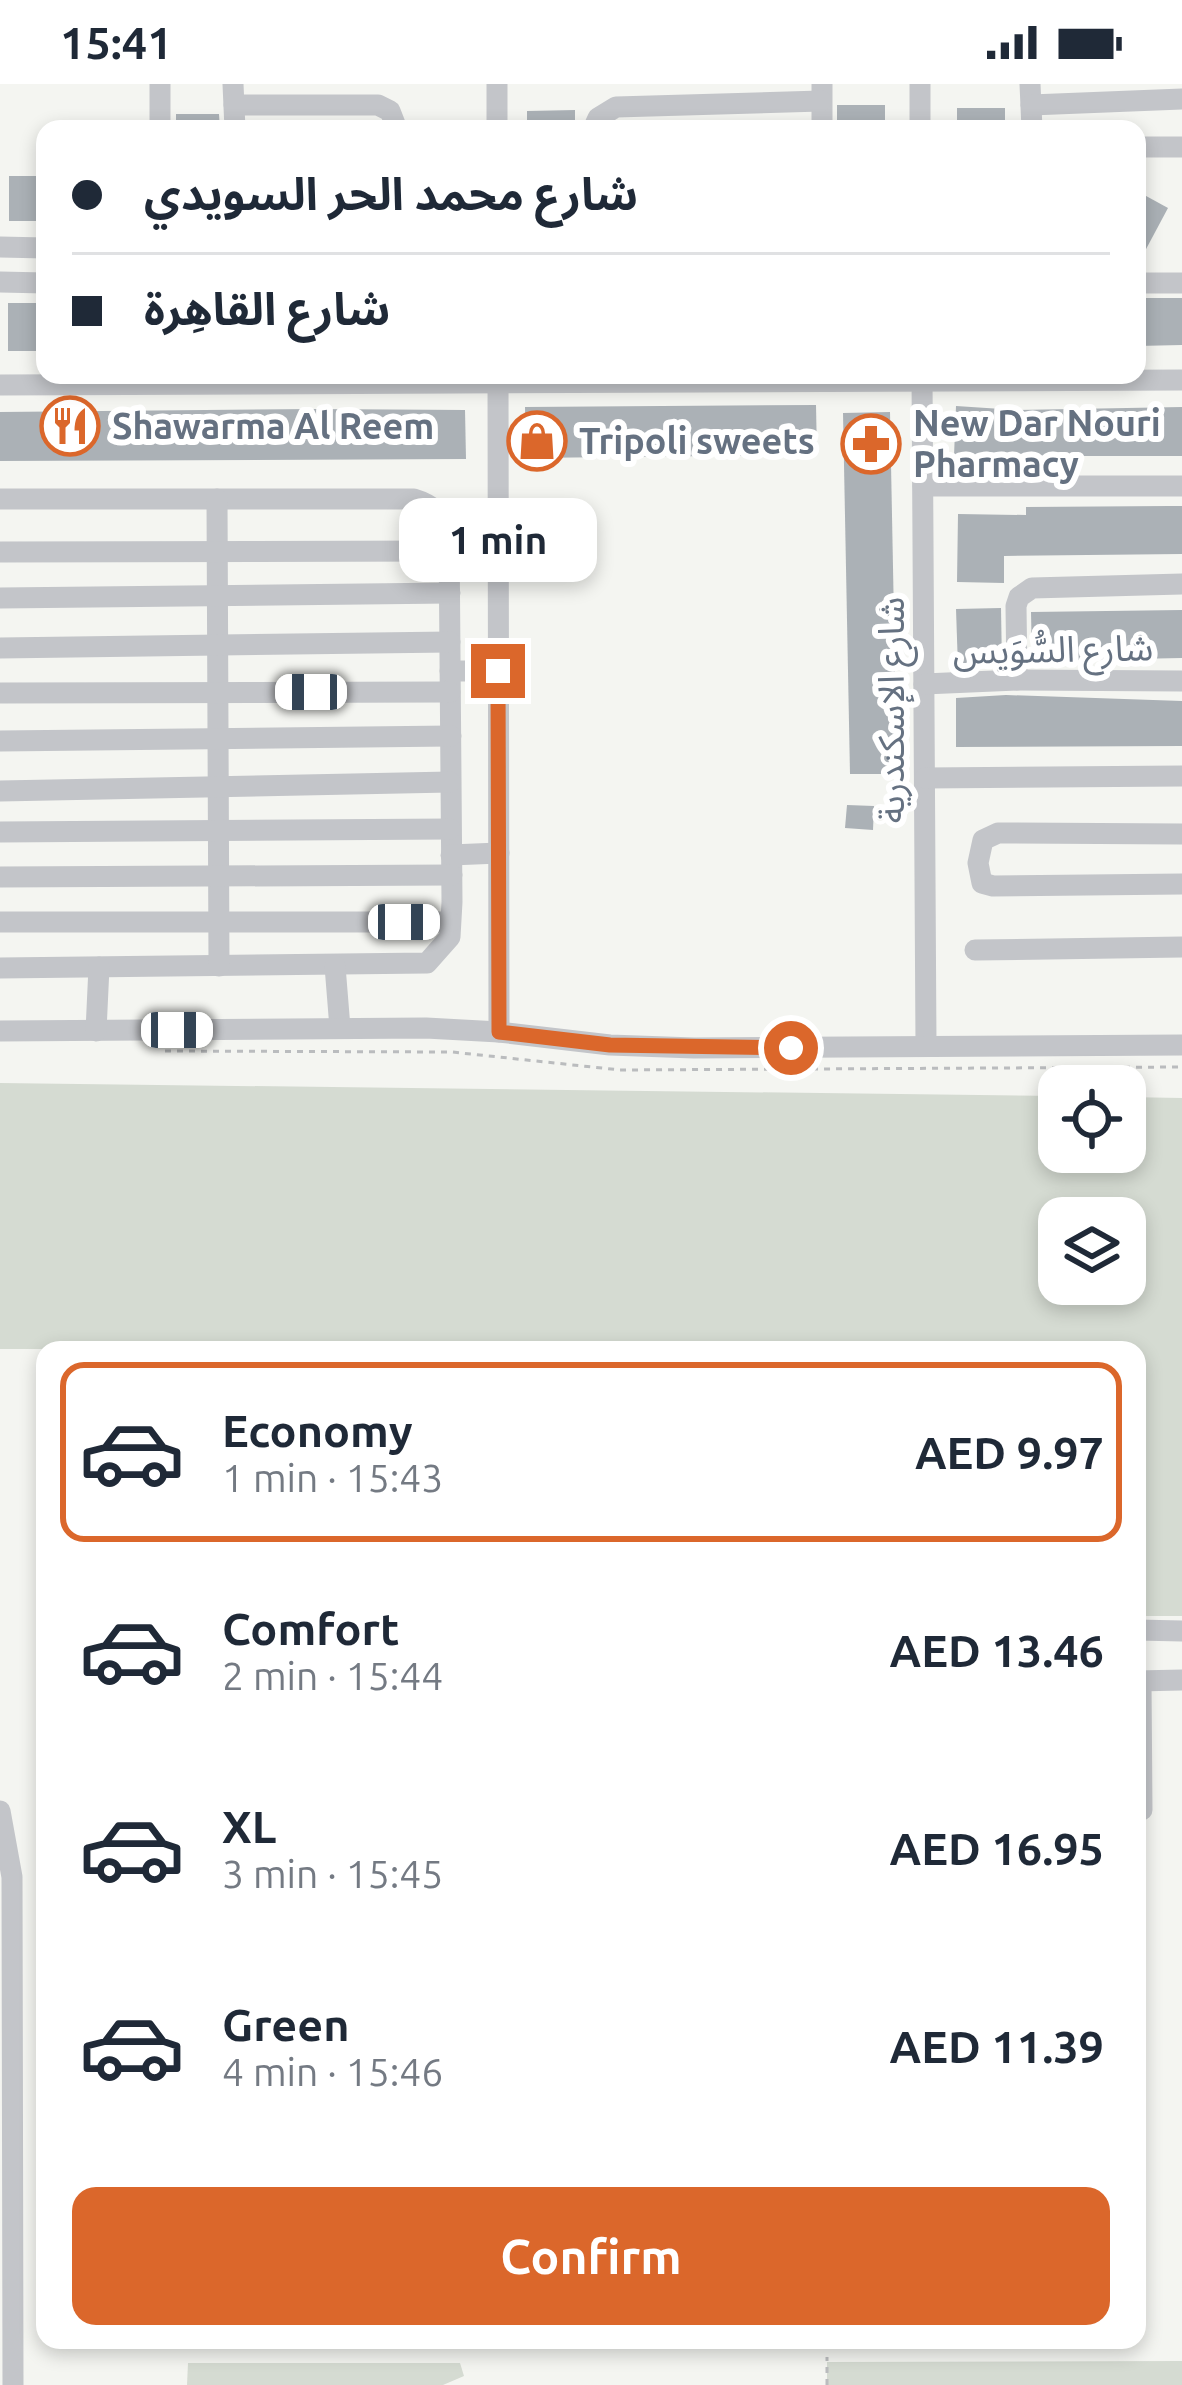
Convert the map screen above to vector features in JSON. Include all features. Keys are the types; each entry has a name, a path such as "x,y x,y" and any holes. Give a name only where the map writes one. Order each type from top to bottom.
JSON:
{"street":[{"path":"160,84 160,120"},
{"path":"497,84 497,120"},
{"path":"920,84 920,120"},
{"path":"597,120 616,107 822,92"},
{"path":"233,94 378,105 390,111 394,120"},
{"path":"1031,94 1182,99"},
{"path":"1146,147 1182,147"},
{"path":"0,247 36,248"},
{"path":"0,282 36,283"},
{"path":"1146,283 1182,283"},
{"path":"1146,380 1182,380"},
{"path":"0,385 36,384"},
{"path":"498,384 499,1032"},
{"name":"شارع الإسكندرية","path":"922,384 926,1045"},
{"path":"923,487 1182,486"},
{"path":"0,499 414,499 428,503 442,515 449,532 452,865 450,937 427,963 0,968"},
{"path":"218,499 219,966"},
{"path":"0,552 449,551"},
{"path":"1017,680 1016,606 1025,592 1040,586 1182,584"},
{"path":"0,598 450,593"},
{"path":"0,648 450,642"},
{"path":"0,693 450,682 498,671"},
{"name":"شارع السُّوَيس","path":"924,684 1182,681"},
{"path":"0,741 451,736"},
{"path":"925,778 1182,776"},
{"path":"0,791 450,782"},
{"path":"0,832 450,829"},
{"path":"1182,834 998,833 983,840 978,863 982,883 992,886 1182,884"},
{"path":"0,877 219,878 452,865 499,853"},
{"path":"0,922 450,922"},
{"path":"975,950 1182,947"},
{"path":"335,966 340,1028"},
{"path":"96,1031 99,968"},
{"path":"0,1031 340,1028 499,1032 652,1047 1182,1045"},
{"path":"1146,1630 1182,1631"},
{"path":"1146,1681 1182,1680"},
{"path":"0,1811 12,1877 7,2281 14,2384"}],"path":[{"path":"145,1051 452,1052 620,1070 1182,1067"},
{"path":"826,2385 827,2357"}],"shaded area":[{"path":"0,1083 1038,1096 1038,1173 1146,1173 1146,1097 1182,1098 1182,1616 1146,1616 1146,1341 36,1341 36,1349 0,1349"},
{"path":"1182,2361 1182,2385 827,2385 827,2362"},
{"path":"188,2363 460,2363 464,2376 443,2385 187,2385"}],"building":[{"path":"837,105 885,105 885,120 837,120"},
{"path":"957,108 1005,108 1005,120 957,120"},
{"path":"575,110 575,120 527,120 527,111"},
{"path":"176,114 219,114 219,120 176,120"},
{"path":"9,176 36,176 36,221 9,221"},
{"path":"1146,196 1168,208 1146,249"},
{"path":"1146,298 1182,298 1182,345 1146,346"},
{"path":"8,303 36,303 36,351 8,351"},
{"path":"816,405 817,455 526,458 525,407"},
{"path":"956,406 1017,410 1182,407 1182,456 954,456"},
{"path":"465,410 466,459 0,461 0,412"},
{"path":"890,412 897,774 850,774 843,413"},
{"path":"1182,506 1182,554 1004,556 1004,583 957,582 958,514 1026,515 1026,507"},
{"path":"1001,608 1002,666 958,668 956,609"},
{"path":"1182,610 1182,658 1032,661 1031,612"},
{"path":"1006,695 1182,701 1182,746 956,747 956,698"},
{"path":"847,805 874,806 873,830 845,828"}],"place":[{"name":"Shawarma Al Reem","path":"70,426"},
{"name":"Tripoli sweets","path":"537,441"},
{"name":"New Dar Nouri Pharmacy","path":"871,444"}],"route":[{"path":"498,671 499,1032 610,1045 791,1048"}]}
